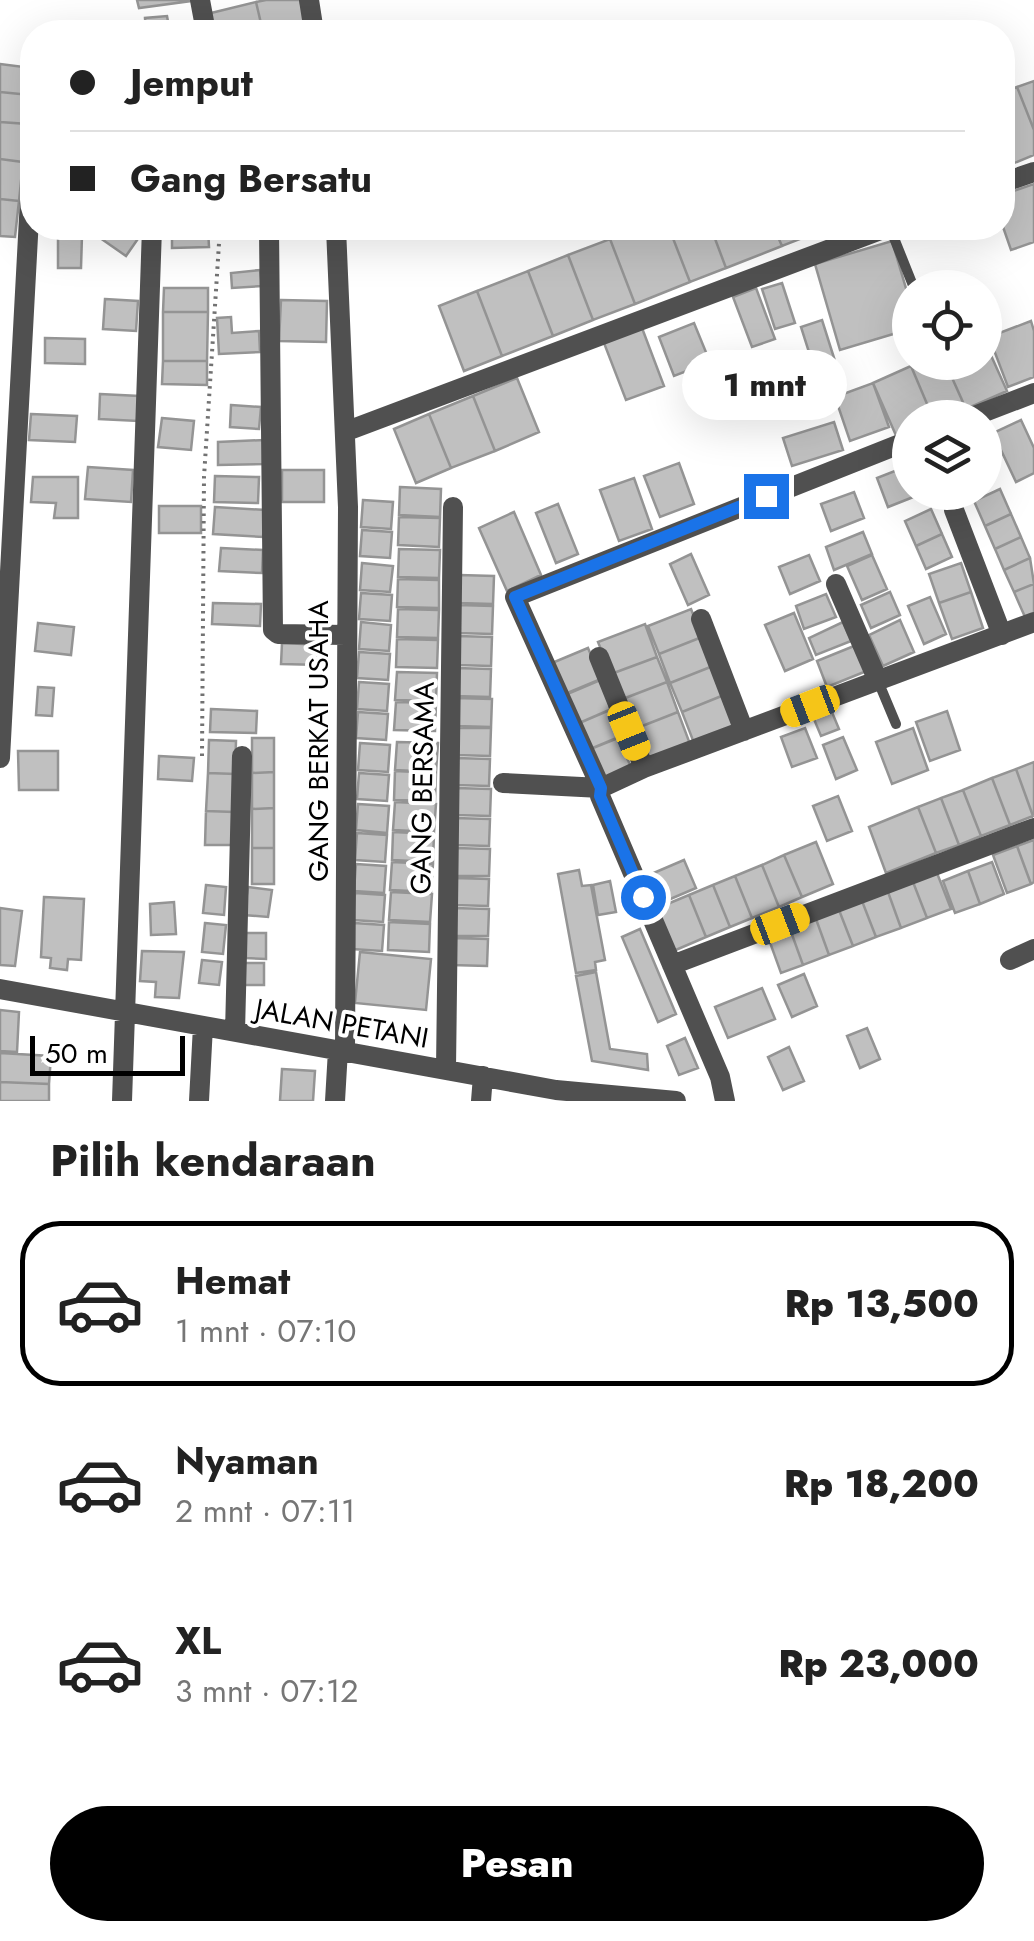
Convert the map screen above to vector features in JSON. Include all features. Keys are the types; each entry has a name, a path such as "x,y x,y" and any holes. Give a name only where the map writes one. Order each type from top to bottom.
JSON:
{"street":[{"path":"0,758 30,240"},
{"path":"122,1101 152,240"},
{"path":"270,240 274,630 278,634 346,635"},
{"name":"GANG BERKAT USAHA","path":"335,1101 342,1050 347,431 337,240"},
{"path":"347,431 856,240"},
{"path":"1002,405 1034,392"},
{"path":"723,1090 515,597 892,447"},
{"name":"GANG BERSAMA","path":"446,1069 453,507"},
{"path":"954,510 1002,635"},
{"path":"836,584 878,681"},
{"path":"701,619 744,732"},
{"path":"504,784 600,792 644,768 1034,622"},
{"path":"599,657 644,768"},
{"path":"234,1032 242,756"},
{"path":"672,965 1034,828"},
{"path":"1010,960 1034,949"},
{"name":"JALAN PETANI","path":"0,989 556,1090 676,1101"},
{"path":"199,1101 203,1026"},
{"path":"481,1101 483,1076"}],"lane":[{"path":"893,240 906,270"},
{"path":"878,681 896,724"}],"path":[{"path":"202,756 204,477 219,240"}],"building":[{"path":"137,0 190,0 191,1 139,8"},
{"path":"300,0 305,20 260,20 256,2"},
{"path":"256,2 260,20 204,20 203,15"},
{"path":"167,16 168,20 145,20"},
{"path":"0,64 20,66 20,94 0,92"},
{"path":"1034,81 1034,130 1017,87"},
{"path":"1015,88 1034,130 1034,155 1015,163"},
{"path":"0,92 20,94 20,123 0,122"},
{"path":"0,122 20,123 20,162 0,159"},
{"path":"0,159 20,162 19,201 0,199"},
{"path":"1034,184 1034,242 1011,250 1008,240 1015,240 1015,191"},
{"path":"0,199 19,201 15,237 0,236"},
{"path":"58,240 82,240 81,268 58,268"},
{"path":"103,240 137,240 126,256"},
{"path":"172,240 209,240 209,247 172,248"},
{"path":"610,240 674,240 690,282 635,304"},
{"path":"610,240 635,304 593,320 568,255"},
{"path":"674,240 716,240 726,268 690,282"},
{"path":"716,240 779,240 782,246 726,268"},
{"path":"892,241 901,270 892,270 892,334 840,350 815,264"},
{"path":"568,255 593,320 553,336 528,271"},
{"path":"260,270 262,286 232,288 231,273"},
{"path":"528,271 553,336 502,356 477,291"},
{"path":"782,283 795,323 775,329 762,289"},
{"path":"164,288 208,288 208,312 163,312"},
{"path":"756,288 775,339 752,347 733,297"},
{"path":"477,291 502,356 464,371 439,306"},
{"path":"105,299 138,301 136,331 103,329"},
{"path":"281,300 327,301 326,342 279,341"},
{"path":"163,312 208,312 207,361 163,361"},
{"path":"231,317 232,333 259,331 260,352 219,354 217,318"},
{"path":"822,320 835,361 814,368 801,327"},
{"path":"1031,321 1034,331 1034,377 1008,387 1002,371 1002,332"},
{"path":"694,323 710,362 674,376 659,337"},
{"path":"642,328 664,386 626,400 604,343"},
{"path":"45,338 85,339 85,364 45,363"},
{"path":"163,361 207,361 207,385 162,384"},
{"path":"892,374 892,380 917,380 925,400 892,400 892,426 873,383"},
{"path":"517,378 539,432 495,451 473,396"},
{"path":"917,380 953,380 962,400 925,400"},
{"path":"953,380 1002,380 1007,391 986,400 962,400"},
{"path":"873,383 889,427 850,441 835,397"},
{"path":"100,394 139,396 138,421 99,419"},
{"path":"473,396 495,451 451,468 429,414"},
{"path":"231,405 261,407 259,429 230,427"},
{"path":"31,414 77,416 75,442 29,440"},
{"path":"429,414 451,468 416,483 394,429"},
{"path":"162,418 194,421 191,450 158,447"},
{"path":"1021,420 1034,448 1034,473 1016,482 1002,452 1002,429"},
{"path":"834,422 843,450 792,466 783,438"},
{"path":"264,440 264,464 218,465 218,442"},
{"path":"679,463 694,504 660,517 644,476"},
{"path":"88,467 133,470 131,502 85,499"},
{"path":"282,470 324,470 324,502 282,502"},
{"path":"892,472 892,505 888,507 877,478"},
{"path":"215,476 259,477 258,503 214,502"},
{"path":"33,477 78,477 78,518 54,518 56,503 31,502"},
{"path":"634,478 652,529 619,541 600,490"},
{"path":"400,487 441,489 440,517 399,515"},
{"path":"854,492 864,518 831,531 821,504"},
{"path":"1002,494 1011,514 985,526 978,510 1002,510"},
{"path":"363,500 393,502 391,529 361,527"},
{"path":"558,504 578,554 556,563 536,513"},
{"path":"159,506 201,506 201,533 159,533"},
{"path":"215,507 265,510 263,537 213,534"},
{"path":"931,510 942,534 916,546 905,521"},
{"path":"514,512 541,575 507,591 479,528"},
{"path":"1011,514 1021,537 995,549 985,526"},
{"path":"399,517 440,518 439,547 398,545"},
{"path":"362,530 392,532 390,558 360,556"},
{"path":"863,532 872,554 834,570 826,547"},
{"path":"942,534 952,557 926,569 916,546"},
{"path":"1021,537 1030,558 1004,570 995,549"},
{"path":"221,548 263,550 262,573 219,571"},
{"path":"399,549 440,550 439,578 398,577"},
{"path":"691,554 709,595 688,605 670,564"},
{"path":"809,555 820,581 790,594 779,567"},
{"path":"872,555 887,589 862,600 847,566"},
{"path":"1030,558 1034,584 1014,592 1004,570"},
{"path":"362,563 393,566 390,592 360,590"},
{"path":"961,563 971,592 939,603 929,574"},
{"path":"459,575 494,576 493,604 458,603"},
{"path":"398,579 439,580 439,608 397,607"},
{"path":"1034,584 1034,614 1025,617 1014,592"},
{"path":"890,592 900,615 871,628 861,605"},
{"path":"971,592 983,628 952,639 939,603"},
{"path":"361,593 392,595 390,621 359,619"},
{"path":"826,594 836,617 804,629 796,606"},
{"path":"930,597 946,634 924,644 908,606"},
{"path":"213,603 261,604 260,626 212,624"},
{"path":"458,605 493,606 492,634 457,633"},
{"path":"398,609 439,610 438,638 397,637"},
{"path":"691,609 702,637 659,654 648,626"},
{"path":"794,613 813,659 785,671 765,625"},
{"path":"900,620 914,652 883,666 869,635"},
{"path":"361,622 391,625 389,651 359,649"},
{"path":"843,622 851,641 816,655 809,638"},
{"path":"38,623 74,627 71,655 35,651"},
{"path":"645,624 657,657 611,674 598,642"},
{"path":"457,636 492,637 491,666 456,665"},
{"path":"702,637 713,666 670,683 659,654"},
{"path":"397,639 438,640 437,668 396,667"},
{"path":"282,643 323,645 322,665 281,664"},
{"path":"859,644 869,670 827,687 817,661"},
{"path":"588,648 601,679 565,694 552,663"},
{"path":"359,652 390,654 388,680 357,678"},
{"path":"657,657 667,682 620,700 611,674"},
{"path":"713,666 724,695 682,712 670,683"},
{"path":"455,668 491,669 490,697 454,696"},
{"path":"397,672 437,673 436,701 395,700"},
{"path":"605,678 610,710 577,724 565,695"},
{"path":"359,682 389,684 387,711 357,709"},
{"path":"667,682 678,712 632,730 620,700"},
{"path":"38,687 54,688 52,716 36,715"},
{"path":"724,695 736,727 694,743 682,712"},
{"path":"456,698 492,699 491,727 456,726"},
{"path":"396,702 436,703 435,731 394,730"},
{"path":"829,705 839,729 821,736 811,712"},
{"path":"616,707 622,722 614,726 619,737 588,750 577,724"},
{"path":"211,709 257,711 256,733 210,732"},
{"path":"947,711 960,750 930,761 916,722"},
{"path":"358,712 388,714 386,740 356,738"},
{"path":"678,712 690,744 644,762 632,730"},
{"path":"456,728 491,728 490,756 455,755"},
{"path":"805,728 817,758 792,767 781,737"},
{"path":"913,728 928,770 892,784 876,742"},
{"path":"628,734 636,754 627,758 631,767 600,780 588,750"},
{"path":"843,737 857,770 836,779 823,745"},
{"path":"252,738 274,738 274,772 252,773"},
{"path":"209,740 236,741 235,774 208,773"},
{"path":"397,742 438,743 436,772 395,770"},
{"path":"360,743 390,745 388,772 358,770"},
{"path":"18,751 58,751 58,790 19,790"},
{"path":"159,756 194,758 192,781 158,779"},
{"path":"455,758 490,759 489,786 454,785"},
{"path":"1034,762 1034,815 1033,816 1016,769"},
{"path":"1016,769 1033,816 1010,825 992,778"},
{"path":"395,771 436,773 435,801 394,800"},
{"path":"274,772 274,808 252,809 252,773"},
{"path":"208,773 235,774 234,812 206,811"},
{"path":"359,773 389,775 387,801 357,799"},
{"path":"992,778 1010,825 981,836 963,790"},
{"path":"455,788 491,789 490,816 454,815"},
{"path":"963,790 981,836 959,845 941,798"},
{"path":"838,796 852,831 827,841 813,806"},
{"path":"941,798 959,845 936,853 918,807"},
{"path":"395,802 436,804 434,832 393,830"},
{"path":"358,804 389,806 387,833 356,830"},
{"path":"918,807 936,853 886,873 869,827"},
{"path":"274,808 274,848 252,848 252,809"},
{"path":"206,811 234,812 233,845 205,845"},
{"path":"454,818 490,819 489,846 453,845"},
{"path":"393,832 434,834 433,862 392,860"},
{"path":"357,833 387,835 385,862 355,860"},
{"path":"1034,840 1034,882 1031,884 1017,846"},
{"path":"816,842 833,884 802,897 784,855"},
{"path":"1017,846 1031,884 1007,893 993,855"},
{"path":"252,848 274,848 274,884 252,884"},
{"path":"455,848 490,849 489,876 454,876"},
{"path":"784,855 802,897 779,907 762,865"},
{"path":"684,860 696,888 661,903 649,875"},
{"path":"392,862 433,864 431,892 390,890"},
{"path":"992,862 1004,894 980,904 968,871"},
{"path":"356,864 386,866 384,893 354,891"},
{"path":"762,865 779,907 752,918 735,876"},
{"path":"579,870 582,886 591,885 605,960 595,962 596,970 576,973 558,874"},
{"path":"968,871 980,904 955,913 943,881"},
{"path":"937,873 951,909 927,918 913,882"},
{"path":"735,876 752,918 730,927 713,885"},
{"path":"454,878 489,879 488,906 453,905"},
{"path":"610,881 616,912 598,915 593,885"},
{"path":"913,882 927,918 901,928 888,892"},
{"path":"206,885 226,887 224,915 203,913"},
{"path":"713,885 730,927 706,937 689,895"},
{"path":"248,887 272,890 268,917 244,915"},
{"path":"391,892 432,894 430,922 389,920"},
{"path":"888,892 901,928 876,937 862,901"},
{"path":"355,893 385,895 383,922 353,920"},
{"path":"689,895 706,937 671,952 653,910"},
{"path":"44,897 84,899 81,960 68,959 67,970 50,968 51,958 41,957"},
{"path":"862,901 876,937 853,946 839,910"},
{"path":"174,902 176,934 151,935 150,904"},
{"path":"0,908 22,911 15,966 0,965"},
{"path":"453,908 489,909 488,936 452,936"},
{"path":"839,910 853,946 829,955 816,919"},
{"path":"816,919 829,955 803,965 790,929"},
{"path":"389,922 430,924 429,952 388,950"},
{"path":"205,923 226,925 223,954 202,952"},
{"path":"354,923 384,925 382,951 352,949"},
{"path":"640,929 676,1014 658,1022 622,937"},
{"path":"790,929 803,965 781,973 768,937"},
{"path":"246,933 266,933 266,959 246,958"},
{"path":"452,938 488,939 487,966 451,965"},
{"path":"142,951 184,952 179,998 155,997 156,982 140,981"},
{"path":"360,952 431,959 426,1010 355,1003"},
{"path":"202,960 222,962 219,985 199,983"},
{"path":"244,963 264,963 264,985 244,985"},
{"path":"596,972 610,1049 647,1054 648,1070 592,1061 576,976"},
{"path":"804,974 817,1006 792,1017 778,985"},
{"path":"762,988 775,1019 728,1038 715,1007"},
{"path":"0,1010 19,1012 17,1052 0,1051"},
{"path":"867,1028 880,1059 860,1068 847,1036"},
{"path":"685,1038 698,1068 679,1075 667,1046"},
{"path":"789,1047 804,1081 783,1090 768,1057"},
{"path":"0,1053 51,1056 49,1084 0,1082"},
{"path":"282,1069 315,1071 313,1101 280,1101"},
{"path":"0,1082 49,1084 49,1101 0,1101"}],"route":[{"path":"643,897 600,796 601,788 515,597 766,496"}]}
